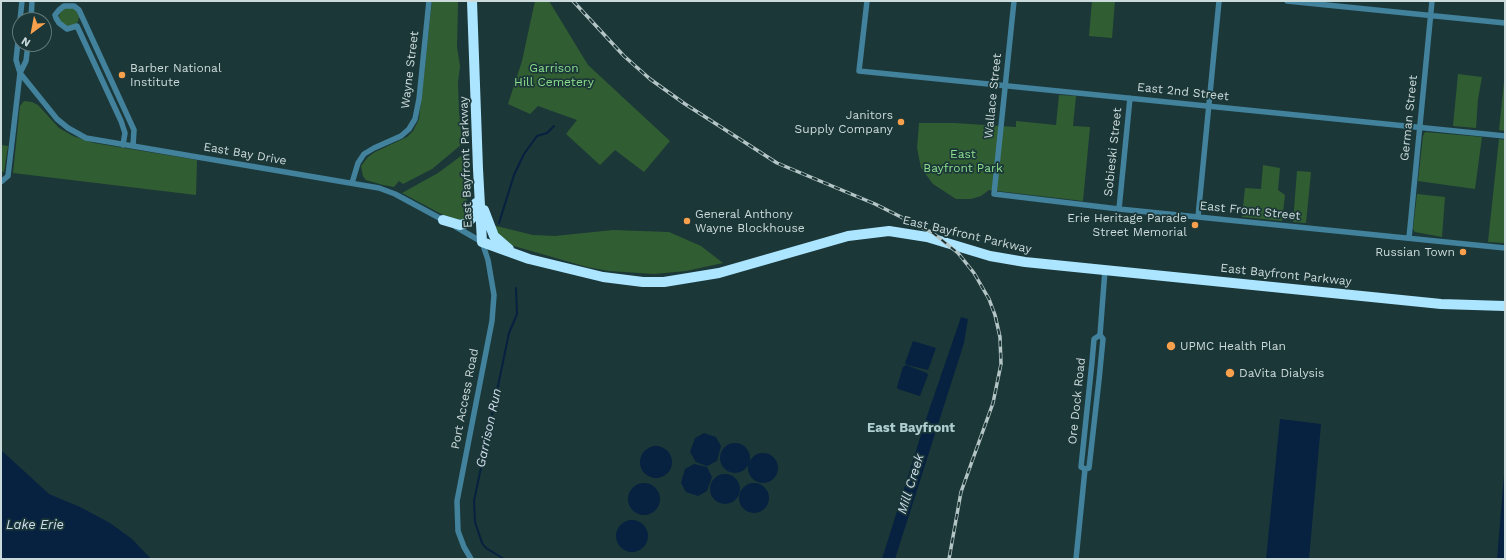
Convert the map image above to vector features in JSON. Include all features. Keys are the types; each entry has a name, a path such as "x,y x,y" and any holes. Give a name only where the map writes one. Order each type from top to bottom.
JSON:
{"highway":[{"name":"East Bayfront Parkway","path":"472,1 478,185 482,242 520,256 603,278 643,282 664,282 719,273 848,236 889,232 927,237 1007,260 1441,304 1505,306"},
{"path":"443,220 460,225 469,222 474,214 478,185"},
{"path":"478,185 486,215 494,236 504,246 520,256"}],"street":[{"path":"21,12 22,1"},
{"path":"31,12 32,1"},
{"name":"Wayne Street","path":"352,183 358,163 364,154 405,133 415,119 419,99 429,1"},
{"name":"East 2nd Street","path":"867,1 859,71 1505,136"},
{"name":"Wallace Street","path":"994,194 1014,1"},
{"path":"1198,217 1219,1"},
{"path":"1287,1 1505,23"},
{"name":"German Street","path":"1408,238 1432,1"},
{"path":"77,26 67,29 59,23 55,16 61,7 67,5 76,8 81,15 134,130 133,146"},
{"path":"81,15 77,26 121,121 125,133 123,144"},
{"path":"17,52 16,60 20,73"},
{"path":"1,182 8,176 20,73 26,61 27,52"},
{"name":"East Bay Drive","path":"20,73 46,108 68,128 86,138 352,183 389,191 482,242"},
{"name":"Sobieski Street","path":"1119,209 1130,98"},
{"name":"East Front Street","path":"994,194 1119,209 1505,248"},
{"name":"Port Access Road","path":"471,559 460,540 456,515 458,492 493,313 494,295 491,276 482,242"},
{"name":"Ore Dock Road","path":"1085,469 1089,468 1099,380 1103,339 1100,335 1105,270"},
{"name":"Ore Dock Road","path":"1085,469 1081,467 1094,339 1100,335"},
{"name":"Ore Dock Road","path":"1076,559 1085,469"}],"green space":[{"path":"432,1 457,1 458,3 457,47 460,66 458,82 462,144 432,169 403,184 399,181 394,187 366,180 363,176 361,166 368,157 375,152 407,137 413,131 419,119"},
{"name":"Garrison Hill Cemetery","path":"535,1 549,1 588,65 670,141 644,172 615,150 600,165 566,134 577,120 538,106 530,114 508,104 522,61"},
{"path":"1092,1 1115,1 1112,38 1089,36"},
{"path":"69,7 76,10 79,17 76,24 69,27 62,24 59,17 62,10"},
{"path":"1505,72 1505,131 1499,130"},
{"path":"1458,74 1482,77 1478,99 1476,128 1453,126"},
{"name":"East Bayfront Park","path":"1059,95 1076,96 1073,126 1090,127 1083,201 989,190 981,196 971,199 956,199 933,184 921,168 917,148 919,123 954,123 1016,127 1016,121 1056,125"},
{"path":"24,101 32,102 38,105 59,128 73,136 94,143 197,160 196,195 13,173 20,106"},
{"path":"1425,132 1482,137 1475,189 1418,181 1423,136"},
{"path":"1499,139 1505,140 1505,243 1488,242"},
{"path":"1,145 8,146 4,172 1,171"},
{"path":"465,153 467,206 464,216 466,218 461,220 447,217 402,193 438,173"},
{"path":"1263,165 1280,168 1278,190 1285,195 1282,221 1242,217 1245,188 1261,189"},
{"path":"1297,171 1311,172 1306,223 1293,222"},
{"path":"1417,194 1445,197 1442,237 1415,232 1413,229"},
{"path":"492,225 533,235 555,236 613,230 669,232 701,246 723,263 686,271 654,274 609,271 587,267 507,244 502,240"}],"water":[{"name":"Mill Creek","path":"961,317 968,319 964,343 895,559 882,559 925,422"},
{"path":"913,341 936,348 928,370 907,365 905,363"},
{"path":"906,365 927,373 928,375 920,396 898,389 897,387 903,367"},
{"path":"1280,419 1321,424 1309,559 1266,559"},
{"path":"704,433 716,437 721,446 717,461 707,466 696,462 690,452 695,438"},
{"path":"735,443 746,447 750,458 746,469 735,473 724,469 720,458 724,447"},
{"path":"656,446 665,449 669,453 672,462 669,471 665,475 656,478 647,475 643,471 640,462 643,453 647,449"},
{"name":"Lake Erie","path":"1,450 49,494 80,507 110,523 132,539 151,559 1,559"},
{"path":"763,453 774,457 778,468 774,479 763,483 752,479 748,468 752,457"},
{"path":"694,464 707,467 712,477 707,491 698,496 686,492 681,483 685,469"},
{"path":"725,474 736,478 740,489 736,500 725,504 714,500 710,489 714,478"},
{"path":"1504,475 1505,559 1497,559"},
{"path":"644,483 653,486 657,490 660,499 657,508 653,512 644,515 635,512 631,508 628,499 631,490 635,486"},
{"path":"754,483 765,487 769,498 765,509 754,513 743,509 739,498 743,487"},
{"path":"632,520 643,525 648,536 643,547 632,552 621,547 616,536 621,525"}],"waterway":[{"name":"Garrison Run","path":"499,223 514,175 524,154 537,136 547,133 554,126"},
{"name":"Garrison Run","path":"504,559 486,548 482,543 475,522 474,501 509,333 517,314 516,288"}],"railway":[{"path":"573,1 624,56 650,79 685,104 777,163 875,204 933,233 958,253 974,273 989,299 995,315 1000,337 1001,364 993,403 961,492 949,559"}],"place":[{"name":"Barber National Institute","path":"122,75"},
{"name":"Janitors Supply Company","path":"901,122"},
{"name":"General Anthony Wayne Blockhouse","path":"687,221"},
{"name":"Erie Heritage Parade Street Memorial","path":"1195,225"},
{"name":"Russian Town","path":"1463,252"},
{"name":"UPMC Health Plan","path":"1171,346"},
{"name":"DaVita Dialysis","path":"1230,373"}],"district":[{"name":"East Bayfront","path":"911,428"}]}
